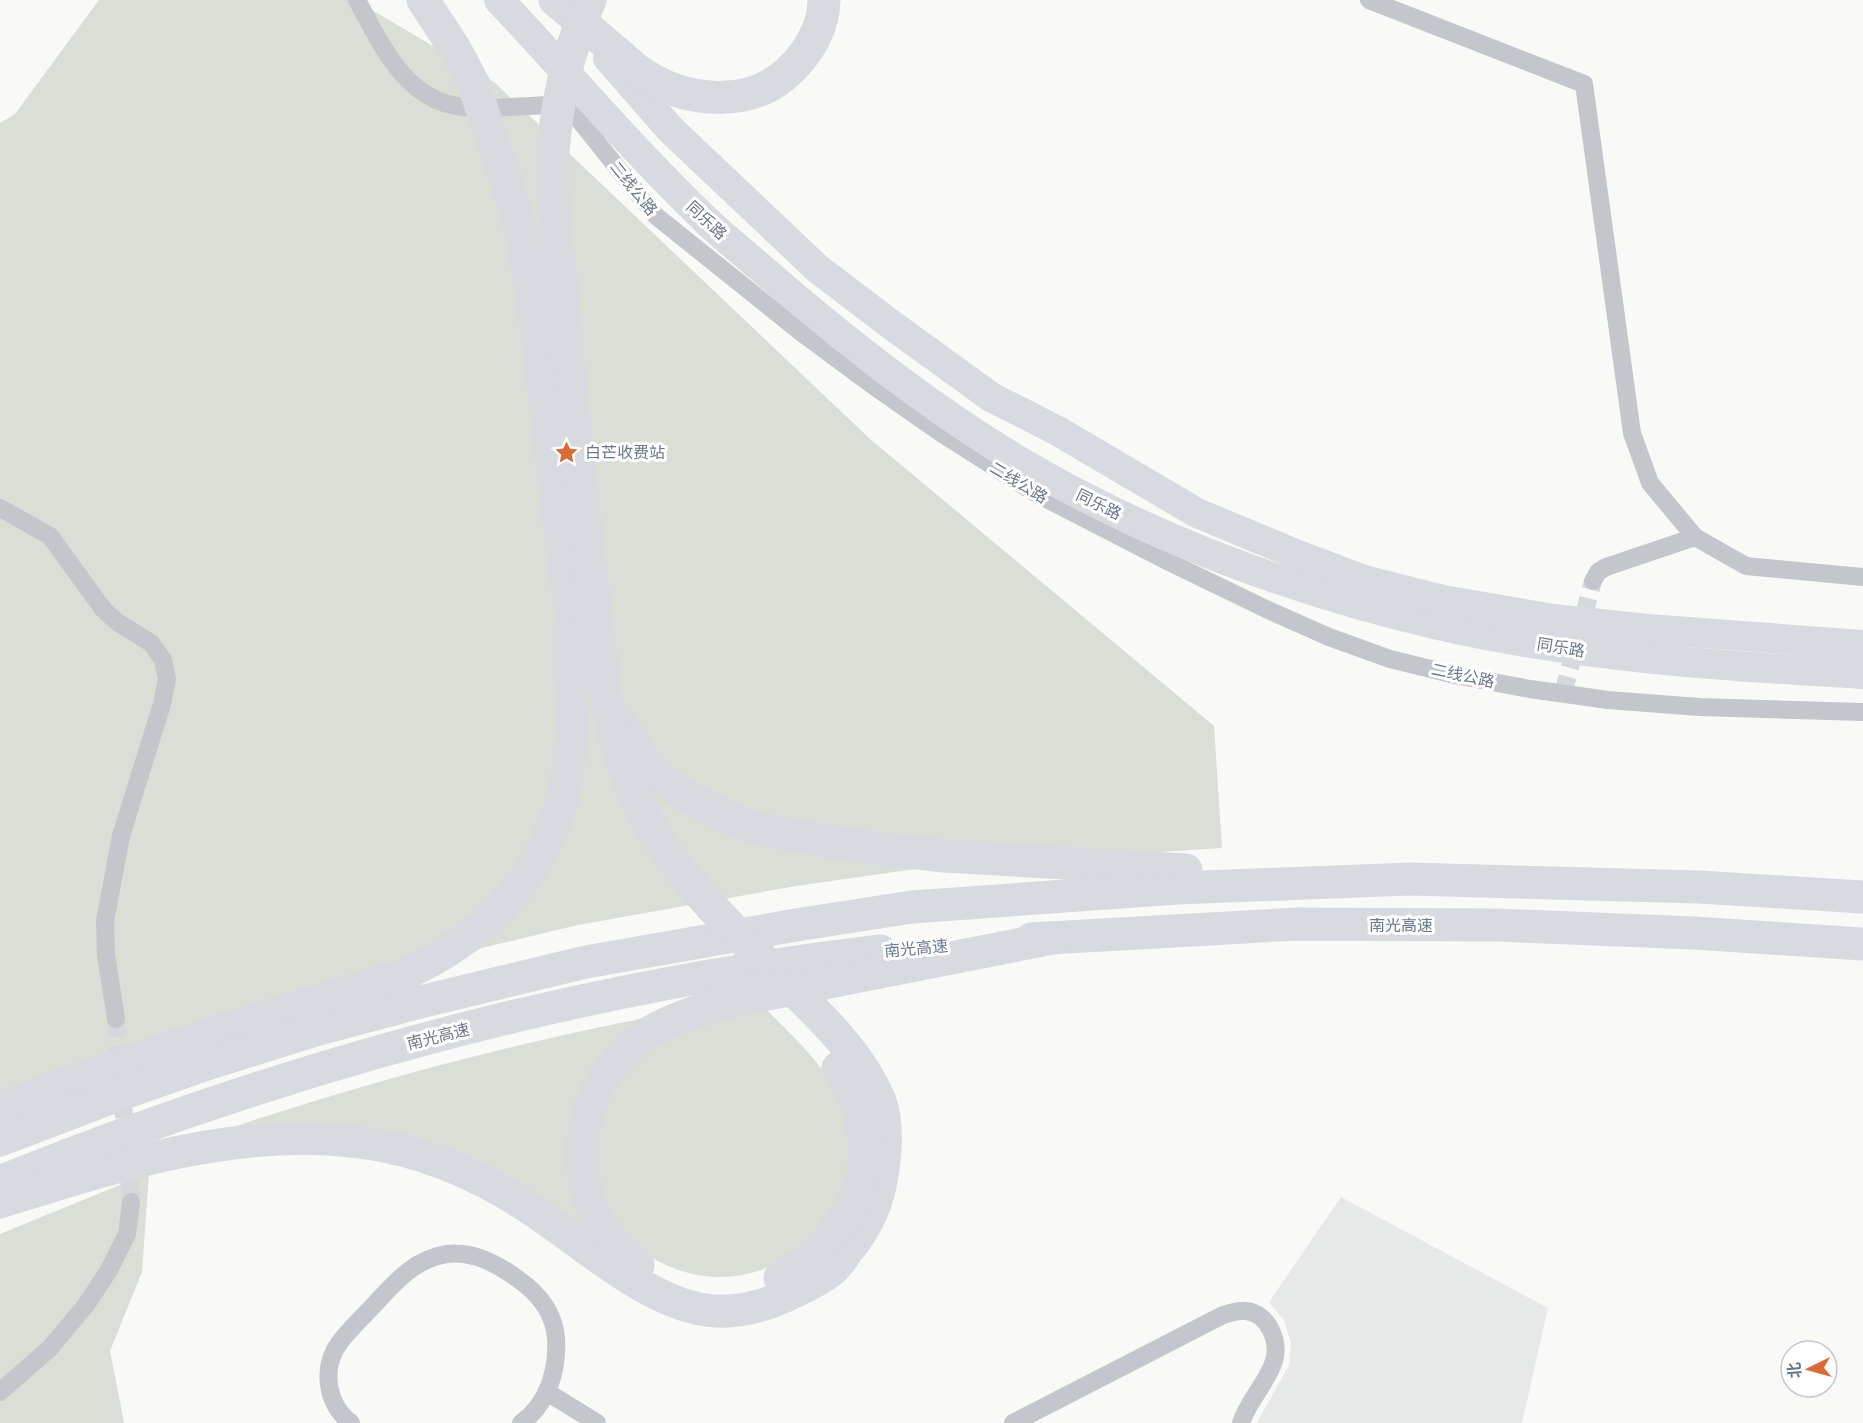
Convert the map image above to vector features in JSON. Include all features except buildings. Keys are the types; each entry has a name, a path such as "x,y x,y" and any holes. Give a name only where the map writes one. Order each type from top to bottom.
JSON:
{"highway":[{"path":"0,1202 124,1165 191,1150 285,1139 326,1138 366,1142 440,1162 500,1190 553,1223 627,1276 687,1307 716,1311 743,1309 779,1299 835,1267 863,1232 879,1197 885,1152 882,1107 861,1065 825,1035 687,896 636,840 608,779 590,714 565,575 537,333 523,240 493,136 472,83 455,49 423,0"},
{"path":"553,0 643,75 698,96 724,98 752,94 778,82 799,62 816,35 824,11 824,0"},
{"path":"576,0 557,53 546,94 545,160 557,240 602,679 608,713 628,779 642,811 687,896"},
{"path":"537,333 535,236 545,160 571,53 590,0"},
{"path":"0,1109 46,1090 206,1035 402,975 448,952 489,920 512,895 537,860 558,813 565,788 572,737 565,575"},
{"path":"600,645 615,707 623,726 646,763 661,779 690,798 733,820 759,829 850,846 944,856 1100,866 1410,879 1698,887 1863,897"},
{"path":"0,1140 132,1090 315,1030 496,982 586,962 802,924 912,908 1178,888 1410,879"},
{"name":"南光高速","path":"0,1182 76,1151 230,1097 405,1044 513,1017 638,990 818,958 899,949 1053,938 1297,924 1496,925 1694,933 1863,944"},
{"path":"825,1035 856,1102 864,1139 863,1180 849,1211 823,1246 804,1263 775,1281 752,1288 724,1292 696,1290 670,1283 643,1269 620,1250 602,1226 587,1192 581,1147 585,1118 595,1092 614,1064 635,1043 673,1021 742,999 1053,938"}],"main road":[{"name":"同乐路","path":"499,0 649,164 713,227 877,366 1019,461 1092,501 1163,534 1247,568 1333,596 1438,625 1603,654 1692,663 1863,674"},
{"name":"同乐路","path":"553,0 671,130 818,269 991,397 1056,430 1197,513 1298,555 1365,579 1443,600 1553,619 1648,629 1863,645"}],"street":[{"name":"二线公路","path":"357,0 393,62 426,95 443,103 469,108 548,105 566,109 580,121 656,216 793,326 871,384 1035,493 1266,609 1329,637 1390,659 1455,675 1530,689 1608,700 1699,707 1863,712"},
{"path":"1369,0 1584,84 1632,433 1650,483 1695,537 1746,566 1863,577"},
{"path":"0,508 50,536 103,609 117,622 151,644 163,660 167,679 162,704 121,836 105,921 106,955 116,1018"},
{"path":"1593,581 1598,572 1606,567 1695,537"},
{"path":"0,1392 50,1348 86,1305 109,1270 126,1234 131,1202"},
{"path":"351,1423 343,1417 332,1400 328,1380 330,1360 340,1342 410,1269 428,1259 448,1254 468,1254 488,1260 528,1286 542,1300 552,1318 556,1338 553,1375 538,1408 521,1423"},
{"path":"1013,1423 1223,1315 1245,1311 1260,1315 1270,1328 1275,1345 1274,1361 1241,1423"},
{"path":"547,1392 597,1423"}],"shaded area":[{"path":"99,0 355,0 494,82 869,438 1214,726 1222,848 908,870 796,886 578,925 406,966 0,1099 0,123 15,114"},
{"path":"766,1009 810,1055 837,1094 845,1117 849,1142 848,1182 836,1204 811,1237 780,1262 764,1269 730,1277 695,1275 678,1270 653,1258 637,1246 623,1232 613,1214 597,1171 601,1121 625,1073 637,1059 653,1048 689,1030"},
{"path":"650,1017 601,1056 588,1231 476,1161 218,1132 432,1067 540,1040"},
{"path":"149,1173 142,1272 110,1351 124,1423 0,1423 0,1234"},
{"path":"1341,1197 1548,1308 1522,1423 1257,1423 1289,1365 1291,1343 1284,1320 1269,1302"}],"tunnel":[{"path":"1563,694 1593,581"},
{"path":"116,1019 131,1202"}],"place":[{"name":"白芒收费站","path":"567,452"}]}
